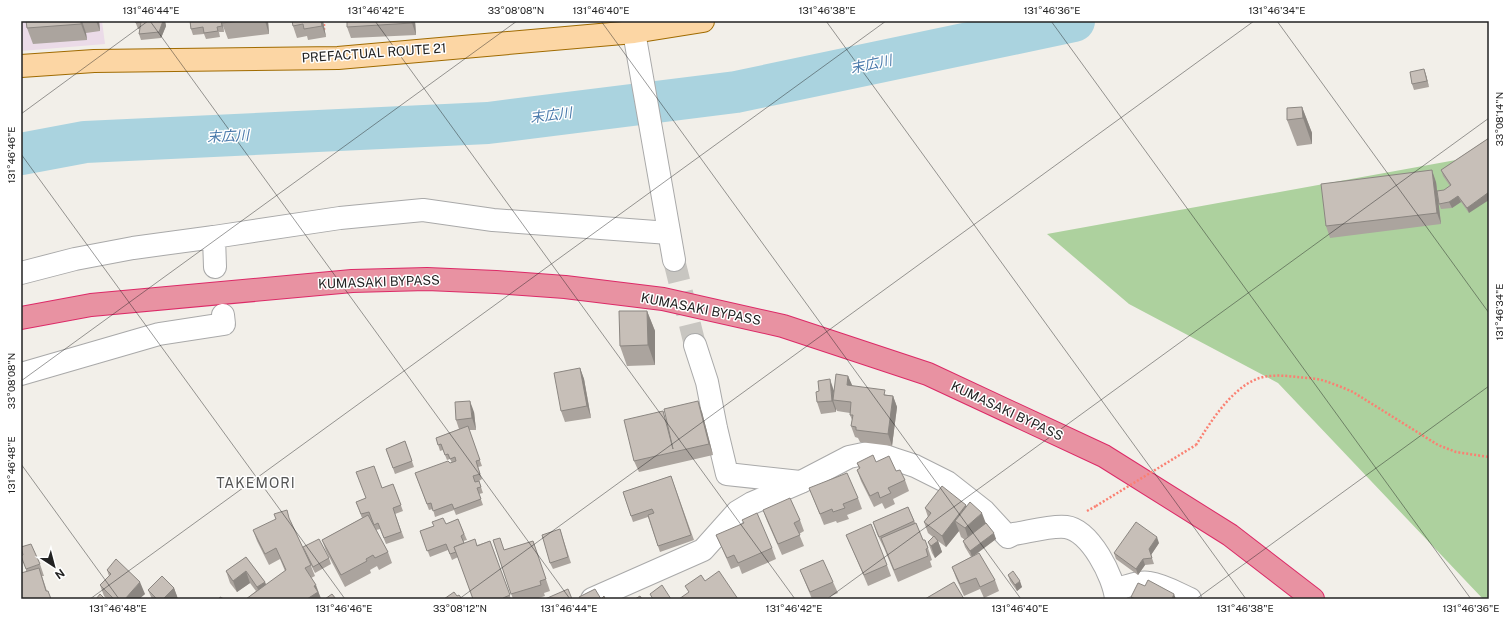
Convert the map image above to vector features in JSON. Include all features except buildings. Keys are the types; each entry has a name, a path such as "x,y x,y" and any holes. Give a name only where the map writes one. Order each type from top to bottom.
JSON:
{"highway":[{"name":"KUMASAKI BYPASS","path":"21,318 91,305 352,281 427,279 565,287 670,301 783,326 928,374 1097,452 1230,535 1313,599"}],"main road":[{"name":"PREFACTUAL ROUTE 21","path":"21,66 94,61 338,58 634,32 703,21"}],"street":[{"path":"634,32 674,260"},
{"path":"21,273 75,259 133,248 340,218 423,210 493,220 669,233"},
{"path":"214,237 215,267"},
{"path":"21,374 159,334 224,324 222,315"},
{"path":"695,345 707,382 716,428 728,474 801,482"},
{"path":"592,599 703,550 737,512 752,503 801,482 849,457 868,453 880,454 915,466 947,482 984,511 1008,537 1014,534 1056,528 1065,527 1074,529 1084,536 1102,560 1110,576 1116,594 1141,583 1149,583 1160,586 1190,599"}],"path":[{"path":"1096,506 1196,445 1219,411 1240,389 1248,383 1268,376 1324,380 1353,392 1438,445 1456,452 1489,457"}],"shaded area":[{"path":"21,21 102,21 105,44 21,51"}],"green space":[{"path":"1489,154 1489,599 1483,599 1278,383 1129,304 1047,234"}],"waterway":[{"name":"末広川","path":"21,154 85,142 488,123 736,92 1074,21"}],"tunnel":[{"path":"674,260 695,345"}],"district":[{"name":"TAKEMORI","path":"256,483"}]}
